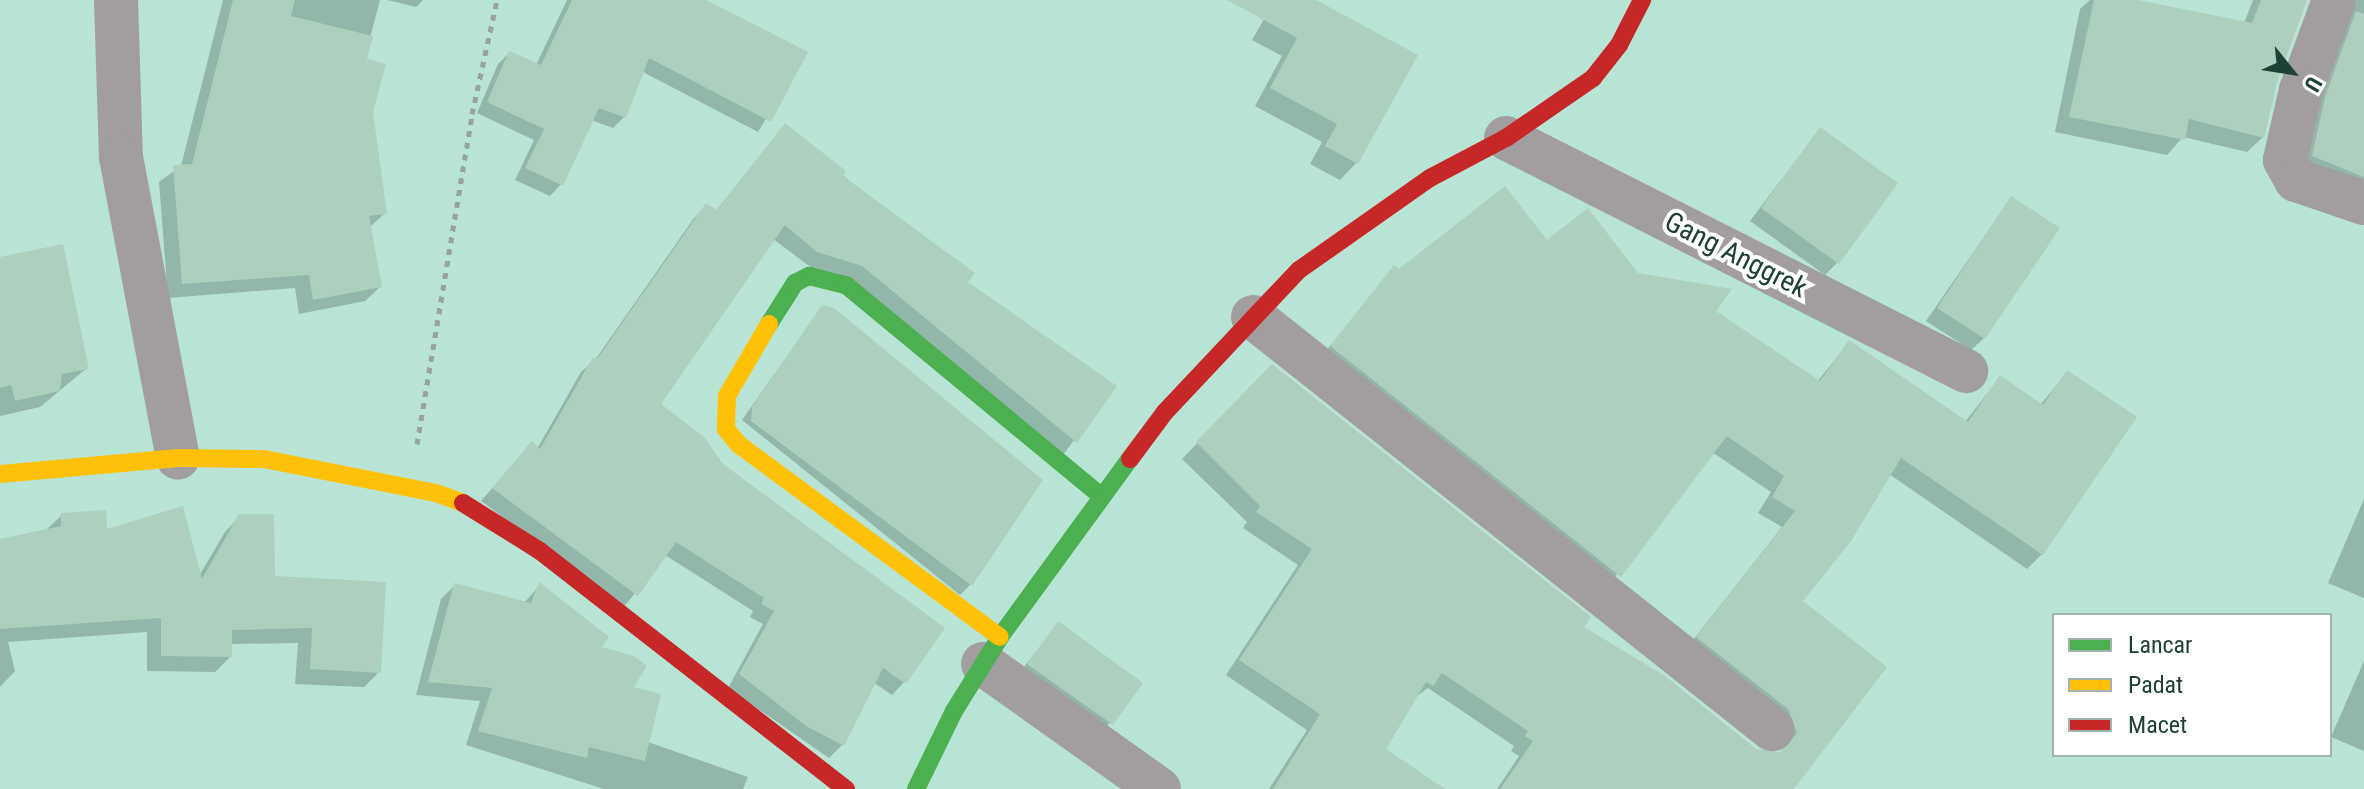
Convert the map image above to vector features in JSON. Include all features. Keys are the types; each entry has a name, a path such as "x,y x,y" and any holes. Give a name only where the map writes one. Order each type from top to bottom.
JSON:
{"street":[{"path":"116,0 121,157 178,458"},
{"path":"916,789 991,651 1100,495 1165,412 1299,270 1430,178 1506,138 1593,78 1619,45 1642,0"},
{"path":"2334,0 2301,90 2285,160 2296,180 2364,203"},
{"name":"Gang Anggrek","path":"1506,138 1966,371"},
{"path":"1100,495 846,285 809,276 795,283 727,396 726,429 738,444 1159,789"},
{"path":"1253,317 1772,729"},
{"path":"0,474 178,458 264,459 410,484 467,505 540,551 846,789"}],"path":[{"path":"410,484 472,114 497,0"}],"building":[{"path":"233,0 295,0 291,16 373,36 367,59 386,64 373,112 387,214 369,216 382,287 313,300 309,275 182,284 173,165 192,164"},
{"path":"572,0 706,0 808,52 771,122 649,58 626,118 599,108 563,186 525,168 544,129 487,102 509,51 541,65"},
{"path":"1227,0 1316,0 1418,55 1358,164 1325,146 1337,124 1270,88 1297,38"},
{"path":"2094,0 2138,0 2252,23 2261,0 2307,0 2277,82 2264,138 2189,119 2185,140 2069,117"},
{"path":"2356,11 2364,14 2364,177 2312,156 2325,97"},
{"path":"785,123 846,171 843,176 975,273 968,282 1117,386 1077,443 862,266 817,252 785,225 661,404 704,437 723,464 945,628 906,684 883,668 844,746 806,726 739,674 774,611 761,604 764,598 676,542 638,596 492,488 532,441 540,449 593,357 597,359 706,203 717,210"},
{"path":"1820,127 1898,183 1839,264 1761,208"},
{"path":"1505,186 1547,240 1588,208 1638,273 1732,289 1716,311 1820,381 1849,340 1968,422 2000,375 2043,405 2067,370 2137,417 2043,555 1901,458 1851,541 1803,601 1887,667 1794,789 1500,789 1533,741 1525,736 1528,731 1442,673 1433,686 1426,682 1386,749 1445,789 1273,789 1320,714 1239,660 1312,549 1256,512 1260,506 1196,442 1272,364 1591,617 1584,627 1665,676 1756,749 1780,752 1797,733 1788,709 1696,637 1795,511 1772,497 1784,476 1727,436 1621,577 1330,346 1394,265 1399,269"},
{"path":"2011,196 2060,228 1985,339 1937,308"},
{"path":"63,244 89,369 62,374 60,391 15,401 11,385 0,388 0,257"},
{"path":"822,305 834,308 1043,480 972,586 751,421 752,407"},
{"path":"183,506 202,579 239,514 274,514 275,576 386,582 381,673 310,669 312,628 232,630 232,657 161,656 161,618 0,629 0,539 61,526 61,513 106,510 107,529"},
{"path":"539,582 609,637 602,647 634,656 647,666 634,687 661,694 645,761 589,747 587,758 478,731 492,688 428,682 454,583 531,603"},
{"path":"1058,621 1143,683 1113,725 1027,664"}],"traffic: fast":[{"path":"769,324 795,283 809,276 846,285 1100,495"},
{"path":"916,789 954,711 1000,637 1130,459"}],"traffic: slow":[{"path":"769,324 727,396 726,429 738,444 1000,637"},
{"path":"0,474 178,458 264,459 436,493 463,503"}],"traffic: jam":[{"path":"1130,459 1165,412 1299,270 1430,178 1506,138 1593,78 1619,45 1642,0"},
{"path":"463,503 540,551 846,789"}]}
